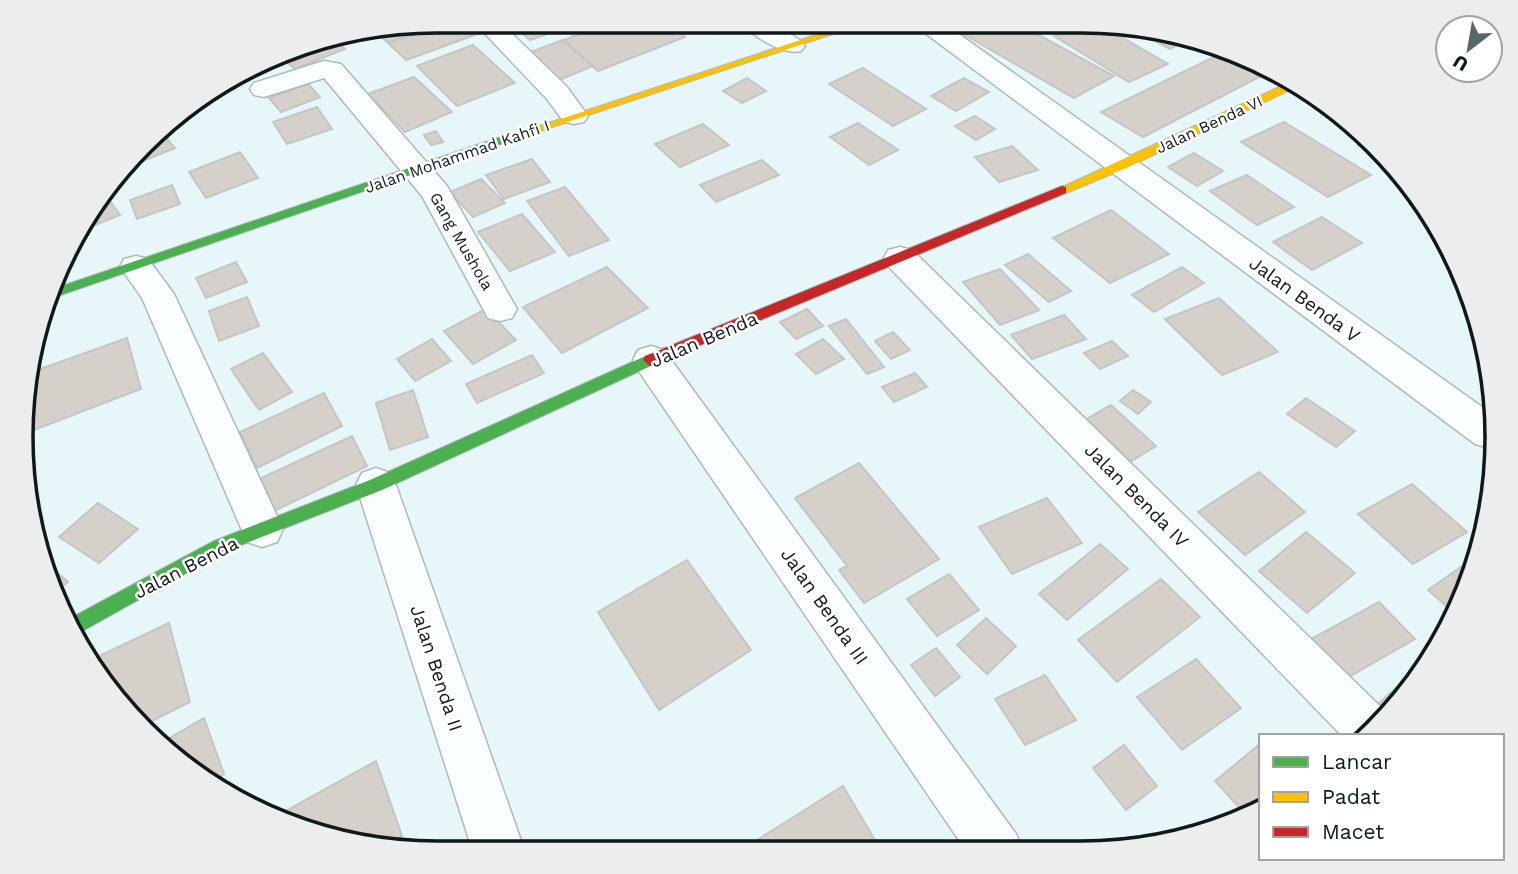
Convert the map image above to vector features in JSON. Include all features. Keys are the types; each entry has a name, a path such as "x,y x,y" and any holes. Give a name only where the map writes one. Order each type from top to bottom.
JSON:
{"street":[{"path":"497,33 557,93 574,116"},
{"path":"772,33 792,46"},
{"name":"Jalan Mohammad Kahfi I","path":"60,292 574,116 831,33"},
{"path":"941,33 1122,165"},
{"name":"Gang Mushola","path":"264,89 324,69 331,70 419,170 436,194 500,309"},
{"name":"Jalan Benda VI","path":"1122,165 1285,88"},
{"name":"Jalan Benda","path":"79,623 220,546 376,485 651,360 1122,165"},
{"name":"Jalan Benda V","path":"1122,165 1485,430"},
{"name":"Jalan Benda IV","path":"900,258 1364,724"},
{"path":"136,267 157,294 262,529"},
{"name":"Jalan Benda III","path":"651,360 990,841"},
{"name":"Jalan Benda II","path":"376,485 495,841"}],"building":[{"path":"480,33 406,60 388,43 416,34"},
{"path":"522,33 550,33 530,40"},
{"path":"582,33 680,33 685,37 598,71 563,40"},
{"path":"961,33 1035,33 1114,76 1074,98"},
{"path":"1062,33 1118,35 1168,64 1129,82 1054,36"},
{"path":"416,34 388,43 382,37"},
{"path":"563,40 593,66 559,80 528,53"},
{"path":"1153,40 1177,45 1170,49"},
{"path":"341,45 345,49 295,69 287,62"},
{"path":"473,45 515,83 457,106 417,66"},
{"path":"1215,56 1262,76 1143,137 1101,112"},
{"path":"863,68 926,109 893,126 829,84"},
{"path":"414,77 452,112 405,132 368,94"},
{"path":"747,78 766,91 742,103 723,91"},
{"path":"964,78 989,92 956,111 931,96"},
{"path":"308,84 320,97 281,112 269,98"},
{"path":"317,107 332,129 287,144 273,122"},
{"path":"975,116 995,129 976,140 955,126"},
{"path":"1284,122 1371,175 1328,197 1241,142"},
{"path":"858,123 898,150 869,165 830,137"},
{"path":"703,124 729,145 680,167 655,144"},
{"path":"436,131 443,142 431,145 424,135"},
{"path":"166,138 175,148 143,161"},
{"path":"1012,146 1038,170 999,182 975,157"},
{"path":"240,152 258,178 206,198 189,172"},
{"path":"1194,153 1223,171 1197,186 1168,167"},
{"path":"532,159 550,182 504,199 486,175"},
{"path":"762,160 779,175 716,202 700,185"},
{"path":"1247,175 1294,207 1257,225 1210,191"},
{"path":"481,179 505,203 473,217 450,192"},
{"path":"172,185 180,204 137,219 130,200"},
{"path":"565,187 609,240 569,256 527,201"},
{"path":"110,201 120,215 93,226 101,213"},
{"path":"1111,210 1169,254 1110,283 1053,238"},
{"path":"522,214 555,252 510,271 478,232"},
{"path":"1322,217 1362,243 1312,270 1273,242"},
{"path":"1028,254 1071,291 1049,302 1005,265"},
{"path":"236,262 247,282 206,298 196,278"},
{"path":"607,267 648,308 562,353 523,307"},
{"path":"1182,267 1204,283 1154,312 1132,295"},
{"path":"1000,269 1039,310 1000,325 963,282"},
{"path":"247,297 259,326 219,341 209,311"},
{"path":"1219,298 1278,352 1222,375 1165,319"},
{"path":"486,309 516,340 473,364 444,331"},
{"path":"807,309 823,326 796,339 780,322"},
{"path":"1064,315 1086,339 1032,359 1011,335"},
{"path":"846,319 884,367 867,374 829,326"},
{"path":"893,332 910,350 891,359 875,341"},
{"path":"127,338 141,389 33,430 39,369"},
{"path":"432,339 451,361 415,381 397,359"},
{"path":"823,339 844,359 816,374 796,354"},
{"path":"1112,341 1128,356 1100,369 1084,353"},
{"path":"263,353 292,392 259,410 231,369"},
{"path":"532,355 544,373 477,403 466,384"},
{"path":"915,373 927,387 894,402 882,387"},
{"path":"413,390 428,437 390,450 376,403"},
{"path":"1133,390 1151,402 1138,414 1120,401"},
{"path":"324,393 342,426 257,468 240,432"},
{"path":"1306,398 1355,431 1336,447 1287,414"},
{"path":"1111,405 1156,446 1130,462 1085,420"},
{"path":"352,436 367,466 268,514 255,481"},
{"path":"859,463 939,559 864,603 839,570 847,566 795,498"},
{"path":"1259,472 1305,512 1245,555 1198,512"},
{"path":"1412,484 1467,532 1413,564 1358,514"},
{"path":"1047,498 1082,543 1012,574 979,527"},
{"path":"98,503 138,529 99,563 59,537"},
{"path":"1306,532 1355,573 1307,613 1259,571"},
{"path":"1100,544 1128,569 1067,620 1039,594"},
{"path":"687,560 751,650 659,710 598,612"},
{"path":"1464,565 1447,607 1428,590"},
{"path":"57,573 68,582 62,587"},
{"path":"949,574 979,610 937,636 907,599"},
{"path":"1161,579 1200,617 1117,682 1078,640"},
{"path":"1379,602 1415,639 1347,678 1311,639"},
{"path":"986,618 1016,646 987,674 957,645"},
{"path":"169,623 190,702 151,721 133,703 98,657"},
{"path":"936,648 960,677 935,696 911,665"},
{"path":"1196,659 1241,708 1182,750 1137,697"},
{"path":"1045,675 1076,720 1025,745 995,699"},
{"path":"1400,684 1380,708 1377,705"},
{"path":"204,718 224,774 219,777 213,773 169,739"},
{"path":"1124,745 1157,786 1126,810 1093,768"},
{"path":"1259,745 1259,799 1240,808 1215,781"},
{"path":"376,761 402,836 398,839 358,833 285,811"},
{"path":"843,786 876,841 756,841"}],"traffic: fast":[{"path":"60,292 512,137"},
{"path":"79,624 220,546 376,485 650,360"}],"traffic: slow":[{"path":"512,137 830,33"},
{"path":"1062,190 1122,165 1285,88"}],"traffic: jam":[{"path":"650,360 1062,190"}]}
